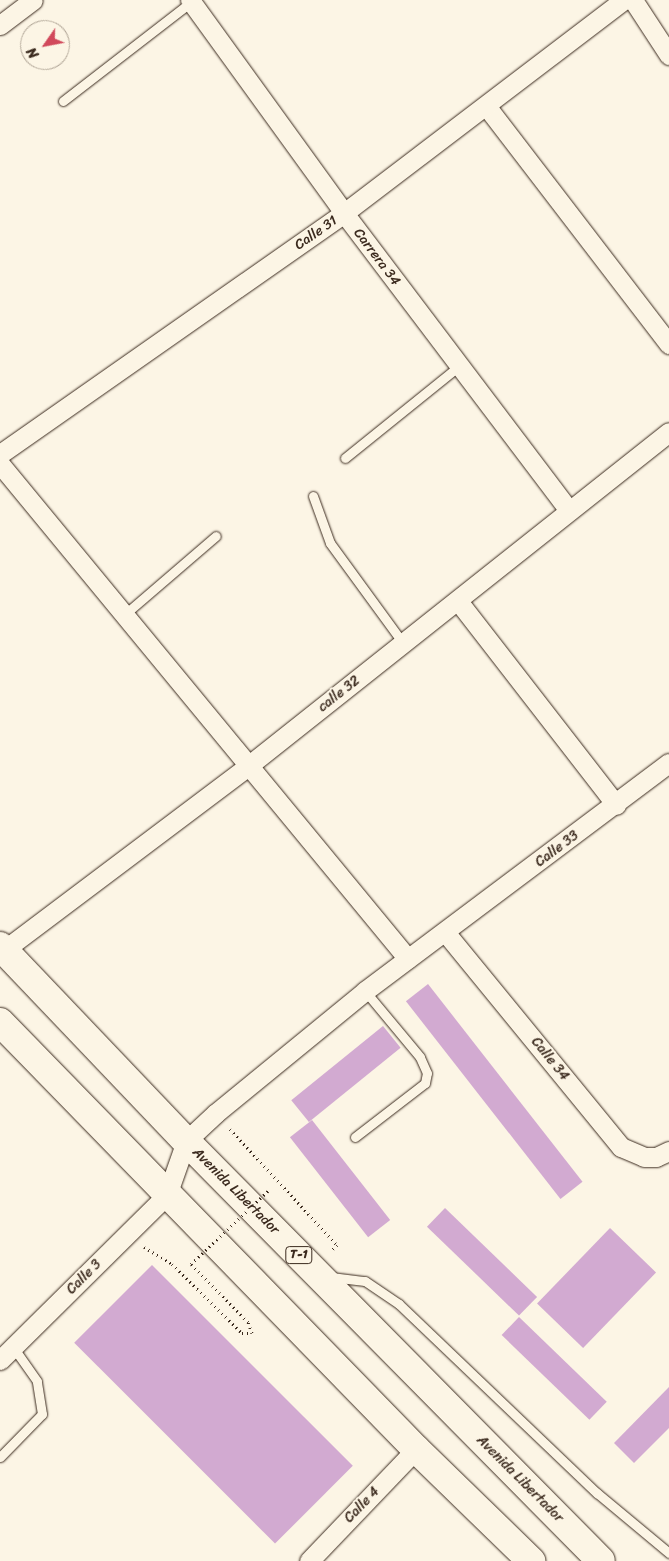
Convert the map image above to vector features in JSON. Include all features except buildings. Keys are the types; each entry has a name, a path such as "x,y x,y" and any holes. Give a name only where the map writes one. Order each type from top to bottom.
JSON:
{"main road":[{"name":"Avenida Libertador","path":"2,948 186,1141 601,1561"},
{"path":"0,1022 416,1449 531,1561"}],"street":[{"path":"0,25 33,0"},
{"name":"Calle 31","path":"0,454 344,213 488,106 624,0"},
{"path":"633,0 669,56"},
{"name":"Carrera 34","path":"191,1 344,213 570,511"},
{"path":"488,106 669,344"},
{"name":"calle 32","path":"2,948 248,766 669,432"},
{"path":"0,464 408,959"},
{"path":"458,601 616,805"},
{"name":"Calle 33","path":"186,1141 365,991 616,805 669,763"},
{"name":"Calle 34","path":"445,932 621,1147 644,1157 656,1157 669,1151"},
{"path":"167,1194 186,1141"},
{"name":"Calle 3","path":"6,1354 167,1194"},
{"name":"Calle 4","path":"308,1561 416,1449"}],"lane":[{"path":"63,101 191,1"},
{"path":"345,458 459,366"},
{"path":"313,496 330,543 403,644"},
{"path":"124,615 216,536"},
{"path":"355,1137 425,1083 428,1073 420,1056 365,991"},
{"path":"320,1276 365,1281 399,1304 597,1492 669,1552"},
{"path":"0,1457 42,1414 37,1380 6,1354"}],"path":[{"path":"216,1114 337,1246 331,1252 324,1245"},
{"path":"139,1242 152,1254 172,1264 242,1333 252,1333 248,1322 192,1264 268,1190 275,1197"}]}
